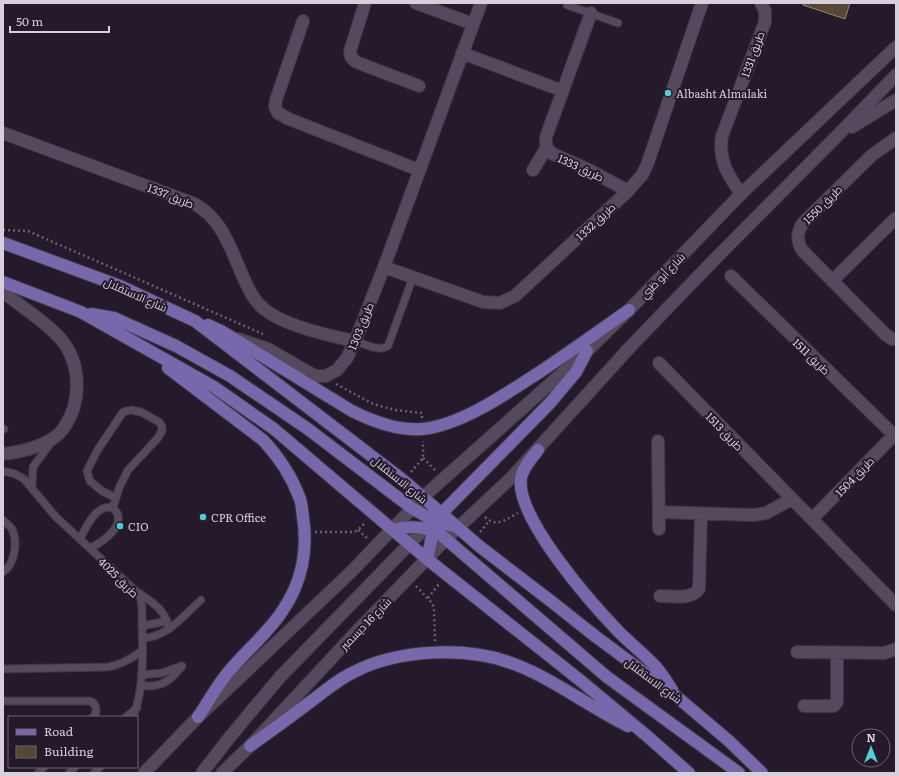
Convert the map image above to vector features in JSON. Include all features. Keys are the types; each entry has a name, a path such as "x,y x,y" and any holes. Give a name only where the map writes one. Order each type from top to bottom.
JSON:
{"main road":[{"name":"شارع الاستقلال","path":"3,243 120,286 195,322 341,432 423,497 433,522"},
{"path":"3,282 81,312 214,387 274,428 427,559 453,578 647,736 689,773"},
{"path":"195,322 214,327 352,411 369,419 389,425 422,429 452,422 507,394 629,310"},
{"path":"81,312 114,318 176,346 230,376 308,429 413,509 433,522 446,539 607,676 739,773"},
{"path":"132,341 263,440 275,453 291,479 300,499 305,532 304,555 299,578 284,609 265,632 229,670 198,717"},
{"path":"427,559 433,522 550,403 576,372 587,351"},
{"path":"538,450 524,469 521,479 523,496 535,524 586,595 620,632 658,668 677,697"},
{"path":"393,530 433,522 458,527"},
{"name":"شارع الاستقلال","path":"458,527 479,546 595,636 677,697 729,741 762,773"},
{"path":"250,746 327,689 354,672 384,660 419,654 455,652 491,656 513,663 533,672 614,720 647,736"}],"street":[{"path":"365,3 350,51 351,57 356,62 419,86"},
{"path":"416,3 473,24"},
{"name":"طريق 1303","path":"231,337 268,349 310,374 321,377 331,375 342,365 355,341 384,267 480,3"},
{"name":"طريق 1332","path":"384,267 483,302 496,303 508,300 515,296 639,179 647,165 702,3"},
{"name":"طريق 1331","path":"741,194 725,170 722,162 721,145 722,136 764,22 765,11 761,3"},
{"name":"طريق 1333","path":"591,13 546,137 547,147 553,154 591,171 628,191"},
{"path":"303,21 276,100 275,107 278,113 289,119 419,170"},
{"name":"شارع أبو ظبي","path":"423,497 587,351 629,310 741,194 896,48"},
{"path":"462,54 563,91"},
{"path":"538,450 649,328 896,75"},
{"path":"837,136 896,100"},
{"name":"طريق 1337","path":"3,133 195,204 209,213 220,226 249,289 255,300 264,309 278,318 303,327 355,341"},
{"name":"طريق 1550","path":"896,138 867,160 803,223 797,236 798,244 802,250 885,334 896,339"},
{"path":"533,170 547,147"},
{"path":"832,280 896,218"},
{"name":"طريق 1511","path":"731,276 895,434"},
{"path":"3,292 53,330 64,342 71,355 77,387 76,402 71,417 62,431 54,439 38,447 3,454"},
{"name":"طريق 1513","path":"659,363 896,606"},
{"name":"طريق 1504","path":"812,519 895,434"},
{"path":"658,441 659,529"},
{"name":"شارع 16 ديسمبر","path":"222,773 250,746 357,631 446,539 513,476 538,450"},
{"path":"144,773 198,717 346,577 393,530 423,497"},
{"path":"659,512 753,515 766,513 792,499"},
{"path":"660,596 690,596 695,594 698,589 701,514"},
{"path":"202,773 280,677 366,590 409,543 433,522"},
{"path":"797,652 884,653 896,649"},
{"path":"804,706 834,706 837,702 837,652"}],"lane":[{"path":"567,5 618,23"},
{"path":"355,341 377,349 388,346 413,277"},
{"path":"113,508 116,498 119,488 128,470 157,439 162,431 162,426 159,422 141,412 131,410 124,412 97,451 87,470 90,481 102,491 116,498"},
{"path":"32,487 33,467 54,439"},
{"name":"طريق 4025","path":"3,471 15,474 24,479 56,516 137,592 141,599 142,686 134,716"},
{"path":"80,539 91,520 100,510 104,507 113,508 119,516 117,525 104,540 90,548"},
{"path":"3,520 12,529 16,550 8,569 3,572"},
{"path":"137,592 160,609 167,621 169,630"},
{"path":"142,638 156,636 169,630 201,600"},
{"path":"142,626 167,621"},
{"path":"3,669 116,666 142,651"},
{"path":"141,675 162,673 182,666 175,675 165,683 158,686 142,686"},
{"path":"3,701 90,701 96,706 96,713 94,716"},
{"path":"127,716 137,708"}],"building":[{"path":"803,3 850,3 845,19 803,5"}],"place":[{"name":"Albasht Almalaki","path":"668,93"},
{"name":"CPR Office","path":"203,517"},
{"name":"CIO","path":"120,526"}]}
